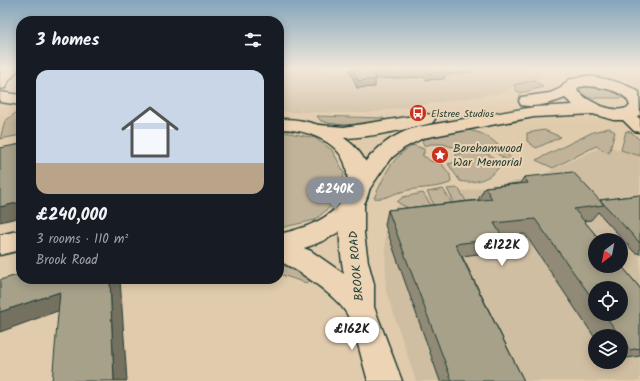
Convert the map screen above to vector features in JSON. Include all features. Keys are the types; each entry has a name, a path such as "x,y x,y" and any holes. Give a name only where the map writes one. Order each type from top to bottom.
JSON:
{"main road":[{"path":"7,87 16,95"},
{"path":"284,124 304,126 319,131 344,133 368,130 553,97 568,91 570,87"},
{"path":"616,87 640,91"},
{"path":"568,91 575,100 592,109 609,113 635,110 639,103 634,97 616,87"},
{"path":"284,243 312,236 330,226 344,215 378,160 390,148 403,139 418,133 534,112 592,109"},
{"name":"BROOK ROAD","path":"319,131 334,138 347,148 355,161 359,174 352,234 355,262 360,284 360,307 385,381"},
{"path":"0,245 16,241"},
{"name":"BROOK ROAD","path":"284,251 302,259 338,284 360,307"}],"street":[{"path":"635,110 640,127"}],"shaded area":[{"path":"284,87 512,87 507,92 368,113 301,112 299,104 300,113 284,111"},
{"path":"515,87 543,87 520,93"},
{"path":"597,87 608,89 616,92 624,98 585,98 580,94 580,90 582,88"},
{"path":"16,113 16,136 0,139 5,121"},
{"path":"317,116 383,118 386,120 345,125 321,121"},
{"path":"609,128 615,132 609,153 596,146 553,168 536,160 593,132"},
{"path":"459,130 476,132 490,138 513,160 506,160 494,151 486,148 452,147 443,144 431,144 425,146 421,140"},
{"path":"544,130 561,137 536,148 527,141 527,133"},
{"path":"626,131 631,132 640,140 640,156 621,150"},
{"path":"284,132 315,138 332,150 344,172 342,190 332,205 315,220 284,227"},
{"path":"413,145 424,149 424,154 422,154 430,161 442,164 450,175 450,183 407,190 381,198 374,198 393,162 398,156"},
{"path":"606,145 640,157 640,381 416,381 386,291 385,217 401,203 537,177"},
{"path":"480,152 492,156 499,167 496,171 482,180 471,182 460,181 448,164 456,162 458,159 456,158 456,154"},
{"path":"458,188 468,204 456,205 447,189"},
{"path":"443,189 453,205 436,208 427,192"},
{"path":"423,193 434,210 415,212 397,202 403,197"},
{"path":"284,266 313,278 306,283 284,276"}],"building":[{"path":"16,145 16,203 0,207 0,148"},
{"path":"573,172 604,205 574,209 594,233 588,233 588,273 628,273 640,288 640,348 630,350 628,347 628,329 615,329 609,321 628,321 628,281 588,281 588,292 535,219 494,223 503,238 455,244 524,381 452,381 388,210 492,199 485,187 528,183 524,177"},
{"path":"640,195 640,243 600,200"},
{"path":"16,275 16,284 110,284 114,381 52,381 60,292 0,312 0,280"}],"place":[{"name":"Elstree Studios","path":"418,113"},
{"name":"Borehamwood War Memorial","path":"440,155"}]}
